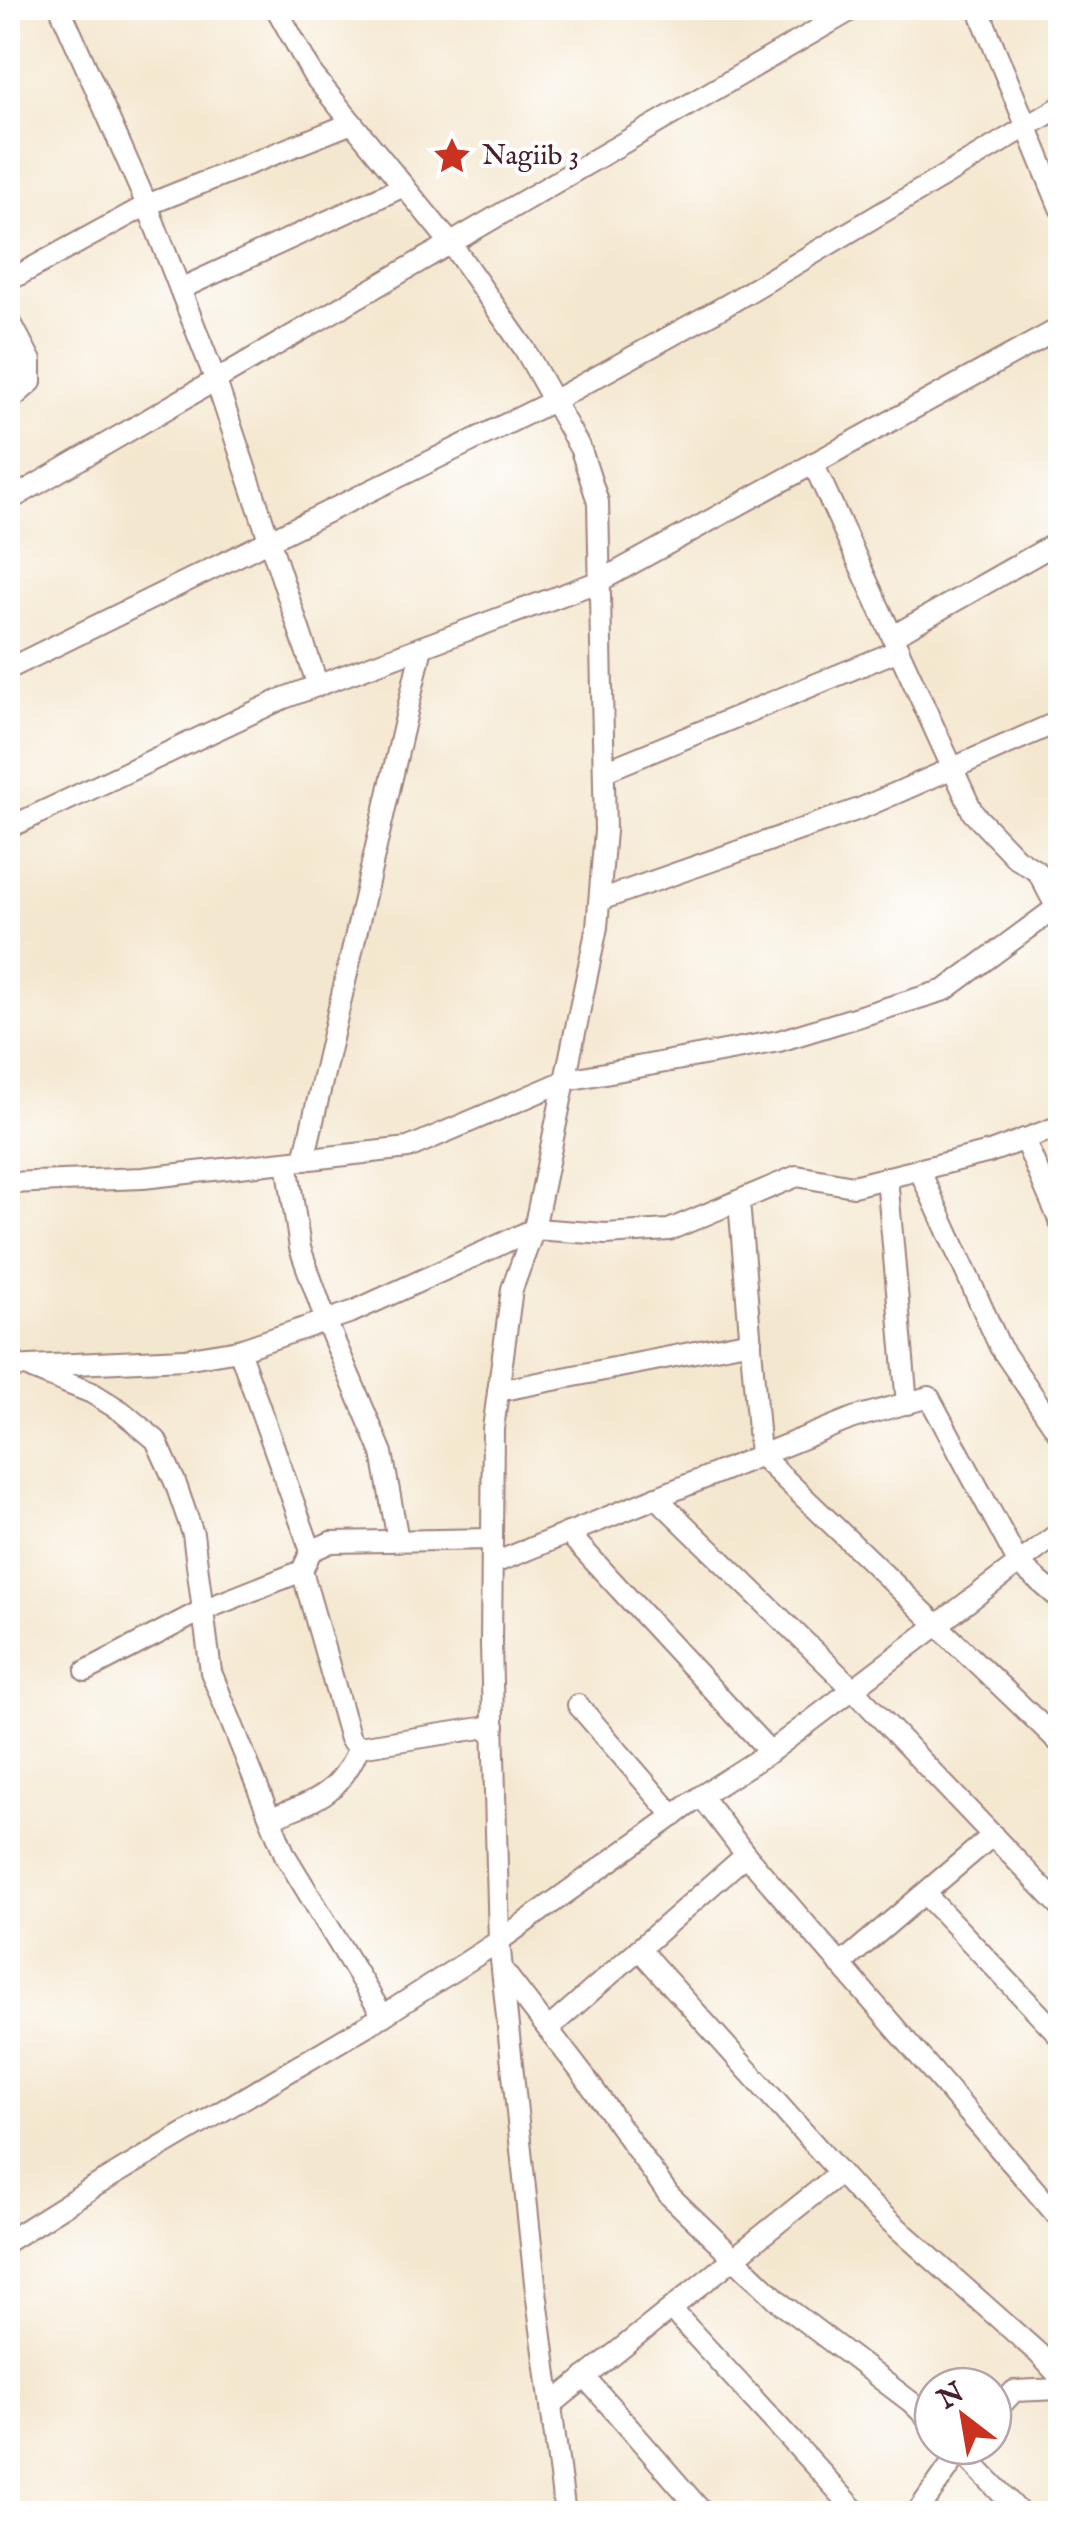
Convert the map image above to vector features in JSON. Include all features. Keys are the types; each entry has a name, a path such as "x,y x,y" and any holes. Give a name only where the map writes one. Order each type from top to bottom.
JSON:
{"street":[{"path":"60,8 147,205 216,381 318,686"},
{"path":"276,8 313,75 452,245 524,348 593,478 598,502 606,830 600,900 567,1080 534,1229 512,1288 493,1429 499,1941 535,2283 565,2514"},
{"path":"8,501 855,8"},
{"path":"978,8 1060,208"},
{"path":"8,669 554,401 725,306 1060,107"},
{"path":"8,282 147,205 352,123"},
{"path":"180,289 404,186"},
{"path":"8,317 31,361 31,382 8,402"},
{"path":"8,828 284,698 600,580 1060,328"},
{"path":"8,1183 143,1178 408,1148 567,1080 779,1041 945,990 1059,909 1038,872 1016,858 973,813 814,464"},
{"path":"605,771 896,643 1060,541"},
{"path":"398,1540 382,1453 300,1248 296,1161 422,647"},
{"path":"600,900 862,808 1060,721"},
{"path":"17,1367 184,1359 239,1350 326,1321 534,1229 606,1234 669,1230 797,1176 852,1186 990,1152 1060,1126"},
{"path":"1024,1140 1060,1222"},
{"path":"920,1169 1000,1348 1060,1434"},
{"path":"887,1178 907,1404"},
{"path":"739,1201 760,1455 1060,1744"},
{"path":"498,1391 751,1340"},
{"path":"239,1350 312,1551"},
{"path":"17,1367 92,1393 122,1411 156,1440 176,1482 193,1534 211,1672 285,1855 383,2016"},
{"path":"492,1564 853,1418 929,1398 1019,1564 1060,1599"},
{"path":"656,1497 853,1689 1060,1906"},
{"path":"8,2241 383,2016 499,1941 770,1752 1060,1532"},
{"path":"568,1533 770,1752"},
{"path":"86,1671 203,1610 302,1571 312,1551 331,1542 492,1539"},
{"path":"302,1571 350,1739 359,1747"},
{"path":"578,1705 674,1816"},
{"path":"359,1747 494,1726"},
{"path":"270,1818 326,1796 348,1772 359,1747"},
{"path":"702,1796 746,1855 1060,2220"},
{"path":"840,1964 993,1835"},
{"path":"548,2029 746,1855"},
{"path":"925,1894 1060,2036"},
{"path":"639,1949 840,2173 1060,2377"},
{"path":"504,1972 670,2195 783,2305 913,2404"},
{"path":"551,2405 840,2173"},
{"path":"671,2309 859,2514"},
{"path":"585,2377 704,2514"},
{"path":"1013,2392 1060,2389"},
{"path":"916,2514 948,2466"},
{"path":"978,2466 1022,2514"}],"place":[{"name":"Nagiib 3","path":"452,156"}]}
